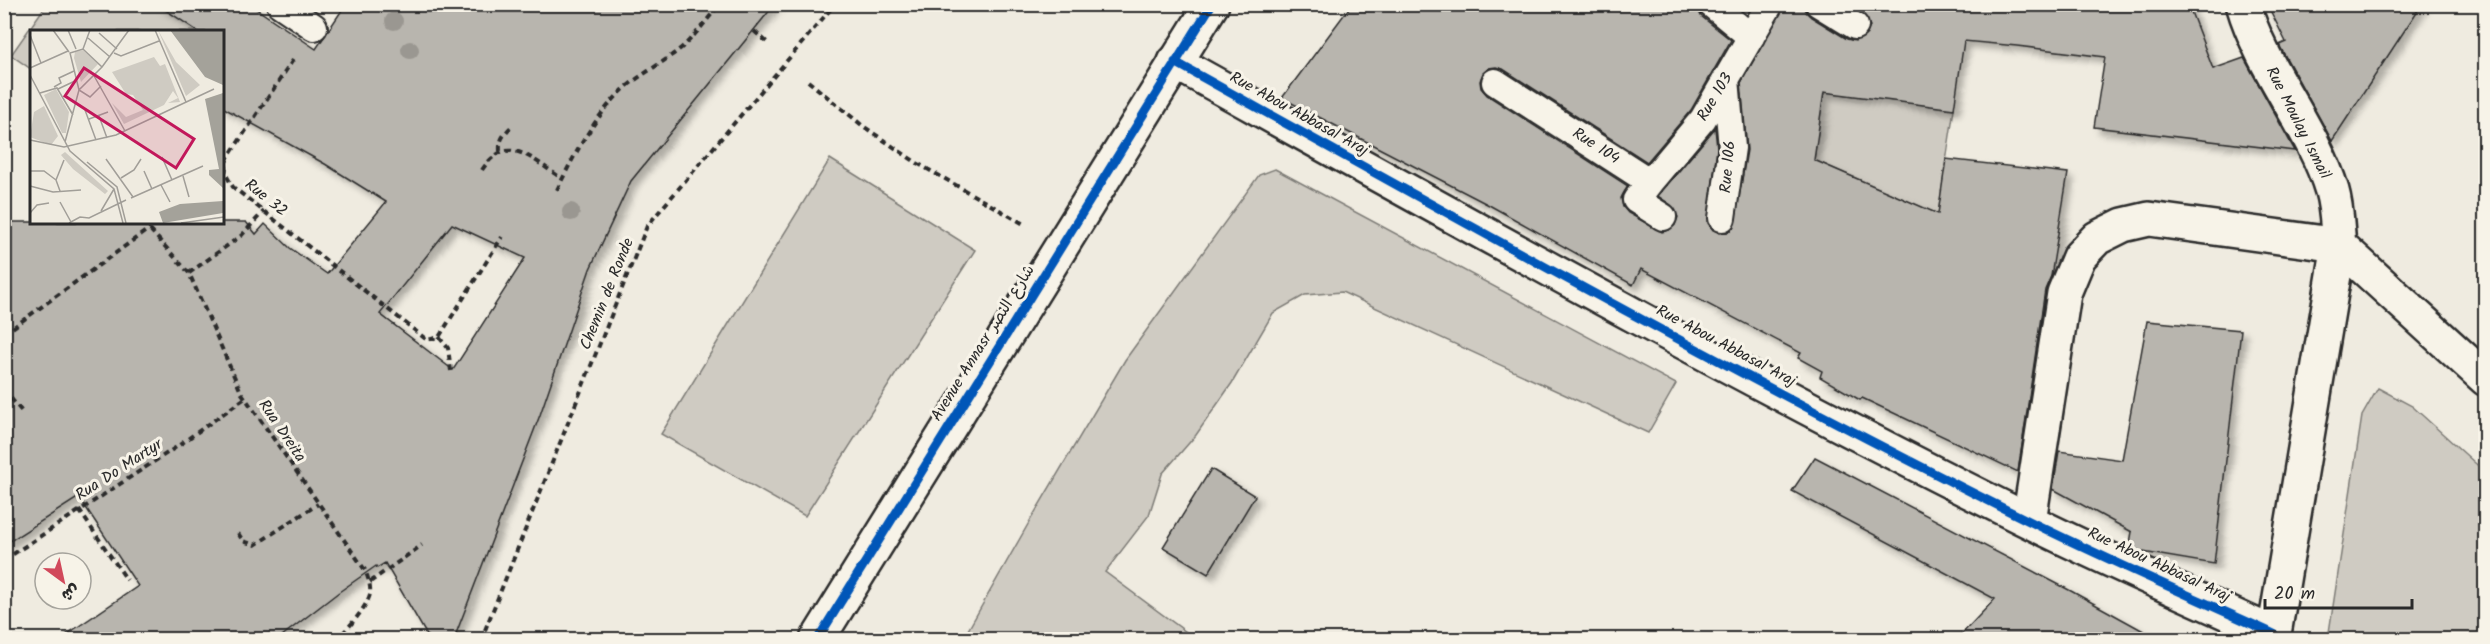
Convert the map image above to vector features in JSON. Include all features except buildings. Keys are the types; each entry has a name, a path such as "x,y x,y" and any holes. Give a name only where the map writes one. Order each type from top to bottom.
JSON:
{"street":[{"name":"Avenue Annasr شارع النصر","path":"817,639 1212,4"},
{"name":"Rue Moulay Ismail","path":"2243,4 2248,23 2284,96 2317,154 2332,192 2339,245 2273,637"},
{"name":"Rue Abou Abbasal Araj","path":"1175,62 1453,216 1897,455 2029,521 2273,637"},
{"path":"2029,521 2064,293 2079,257 2097,238 2123,225 2149,219 2339,245 2482,365"}],"lane":[{"path":"280,4 314,27"},
{"path":"1711,4 1751,37"},
{"name":"Rue 103","path":"1650,182 1703,119 1770,4"},
{"path":"1819,4 1855,26"},
{"name":"Rue 106","path":"1722,218 1732,148 1726,79"},
{"name":"Rue 104","path":"1495,82 1650,182"},
{"path":"1650,182 1636,200 1663,217"}],"path":[{"path":"557,190 577,150 621,91 645,72 674,55 694,37 720,4"},
{"path":"754,31 768,43"},
{"path":"808,81 863,126 917,163 1022,222 1060,249"},
{"path":"500,151 499,144 512,126"},
{"path":"482,170 491,157 500,151 516,150 563,179"},
{"path":"189,273 242,235 264,211"},
{"path":"4,334 150,228"},
{"path":"451,371 448,348 439,337 502,237"},
{"path":"4,390 23,413"},
{"path":"238,533 243,541 255,544 318,504"},
{"path":"79,510 127,580"},
{"path":"335,639 343,634 370,595 370,582 422,545"},
{"path":"343,634 345,639"}],"shaded area":[{"path":"46,5 157,5 197,30 30,30 30,68 11,55"},
{"path":"1824,92 1954,109 1938,214 1814,160"},
{"path":"830,159 975,250 805,516 661,434"},
{"path":"1275,169 1676,384 1648,433 1342,292 1305,295 1273,313 1232,383 1196,435 1162,474 1149,515 1105,572 1189,634 1224,639 963,639 1125,360 1259,175"},
{"path":"2378,388 2412,406 2485,472 2485,639 2328,639 2362,416"}],"cycle path":[{"path":"817,640 1212,4"},
{"path":"1175,62 1597,295 1917,465 2056,534 2274,634"}]}
